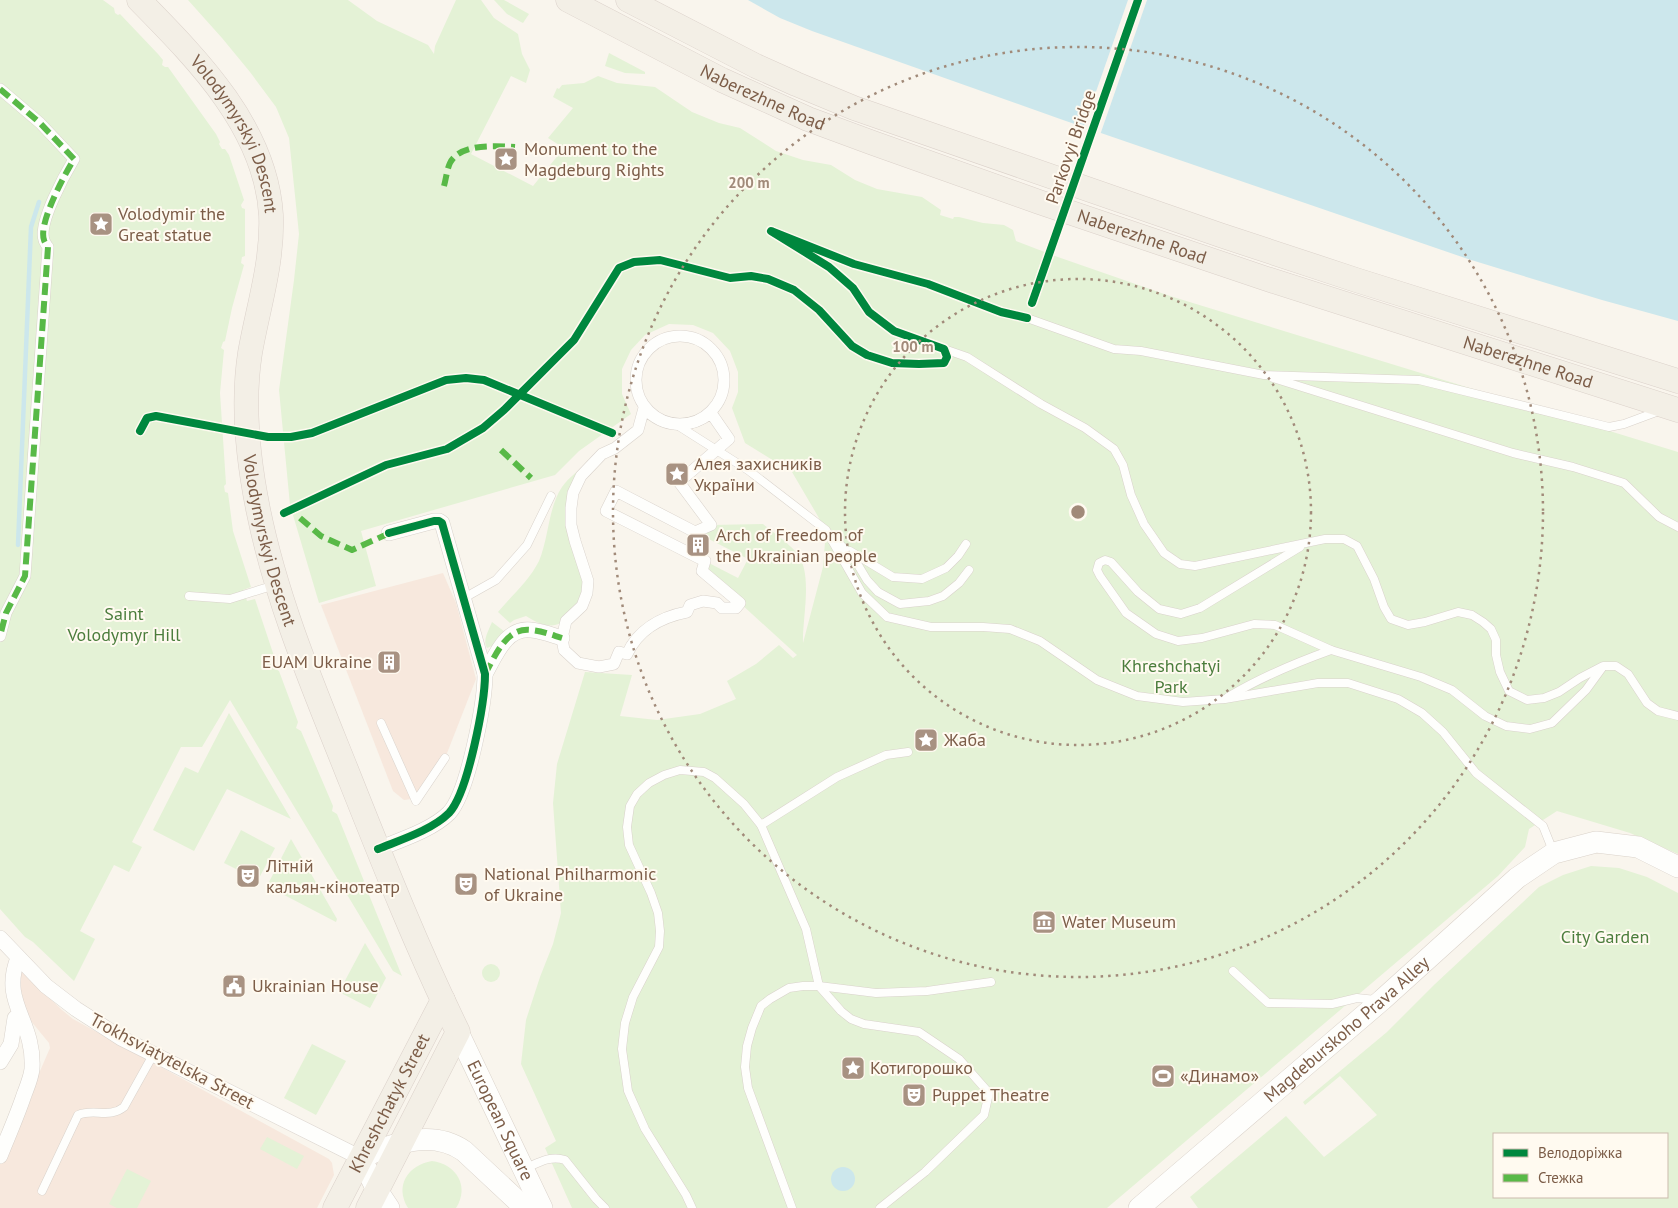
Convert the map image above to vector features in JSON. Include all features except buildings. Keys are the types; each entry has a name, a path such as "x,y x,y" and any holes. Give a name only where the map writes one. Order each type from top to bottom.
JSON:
{"main road":[{"name":"Volodymyrskyi Descent","path":"139,0 188,51 215,83 238,117 254,148 268,190 271,215 267,275 250,355 247,394 248,440 258,511 285,612 318,702 378,849 458,1032"},
{"name":"Naberezhne Road","path":"568,0 722,80 808,119 1030,198 1272,280 1673,408"},
{"name":"Naberezhne Road","path":"628,0 756,66 854,108 1220,235 1678,381"},
{"name":"Magdeburskoho Prava Alley","path":"1139,1208 1382,1000 1517,878 1554,853 1596,842 1638,847 1678,867"},
{"name":"Khreshchatyk Street","path":"335,1208 443,1000"},
{"name":"Khreshchatyk Street","path":"378,1202 402,1142 458,1032"},
{"name":"European Square","path":"458,1032 542,1208"},
{"name":"European Square","path":"361,1158 402,1142 424,1139 446,1142 464,1151 525,1208"},
{"path":"361,1158 378,1202"}],"street":[{"path":"0,89 40,123 74,159 53,198 43,234 44,241 48,247 24,576 6,613 0,636"},
{"path":"659,420 645,408 638,395 635,381 638,366 644,353 655,343 668,337 683,336 697,339 710,347 719,359 724,372 724,387 719,401 710,412 704,418 697,421 677,425 659,420 644,408 638,430 615,448 602,454 581,476 573,493 571,525 588,581 587,593 582,606 566,621 562,638 564,650 578,663 600,667 614,664 619,652 627,654 633,641 645,631 666,618 686,612 690,605 695,603 703,601 712,602 722,608 736,608 740,603 702,571 704,561 606,511 616,491 695,532 711,525 679,482 729,439 711,413 697,421 677,425"},
{"path":"378,849 434,824 449,813 458,800 468,770 484,700 485,674 442,523 439,520 389,533"},
{"path":"485,674 502,644 510,635 533,630 562,638"},
{"name":"Trokhsviatytelska Street","path":"0,938 46,986 76,1009 121,1038 361,1158"},
{"path":"0,1156 16,1118 31,1077 32,1069 28,1041 1,995 1,985 6,971 18,958"},
{"path":"0,1062 11,1044 15,1018"}],"lane":[{"path":"1028,318 1114,349 1141,351 1264,375 1513,453 1573,467 1624,483 1659,517 1678,526"},
{"path":"944,349 967,357 1042,404 1085,428 1114,449 1123,465 1131,496 1144,524 1164,553 1180,564 1195,566 1326,539 1344,539 1357,546 1374,579 1384,608 1392,619 1408,625 1458,612 1472,615 1491,630 1496,640 1496,655 1500,672 1509,691 1526,700 1544,698 1559,692 1603,666 1616,666 1628,674 1647,703 1658,711 1678,716"},
{"path":"1264,375 1419,380 1609,426 1624,424 1673,408"},
{"path":"677,425 748,470 826,530 836,543 862,594 887,617 931,628 983,627 1010,629 1040,641 1097,680 1137,696 1183,702 1225,699 1318,683 1348,683 1398,699 1422,712 1443,732 1476,773 1543,826 1554,853"},
{"path":"464,598 496,580 527,544 552,496"},
{"path":"836,543 893,578 922,579 946,568 958,556 966,544"},
{"path":"836,543 855,560 867,580 878,592 900,604 929,601 943,596 960,582 969,570"},
{"path":"1304,544 1200,608 1181,614 1159,609 1138,592 1111,562 1105,560 1099,563 1098,570 1100,576 1126,613 1156,634 1178,641 1202,638 1254,624 1275,625 1331,650 1421,677 1452,690 1485,716 1506,726 1530,729 1552,723 1586,690 1603,666"},
{"path":"189,596 230,599 277,585"},
{"path":"1225,699 1280,669 1331,650"},
{"path":"381,723 416,801 445,758"},
{"path":"762,824 837,777 886,755 908,752"},
{"path":"692,1208 645,1129 628,1091 622,1049 625,1023 633,997 659,947 660,931 658,913 630,845 627,827 630,806 637,794 649,784 664,775 680,770 704,772 715,778 744,804 762,824 806,929 819,986 829,999 851,1019 864,1024 919,1032 959,1060 989,1093 984,1115 925,1172 880,1208"},
{"path":"1233,971 1268,1003 1332,1004 1357,998 1382,1000"},
{"path":"792,1208 748,1088 745,1067 747,1046 752,1028 762,1006 788,988 804,986 876,993 927,991 991,982"},
{"path":"42,1191 78,1115 85,1112 107,1114 118,1112 124,1107 153,1054"},
{"path":"524,1169 549,1158 565,1160 605,1208"}],"shaded area":[{"path":"443,573 456,603 476,679 442,766 412,799 404,800 393,791 321,605"},
{"path":"21,971 73,1019 329,1159 332,1163 334,1175 317,1208 0,1208 0,1163 50,1048 49,1043 12,998"}],"green space":[{"name":"Saint Volodymyr Hill","path":"0,0 103,0 114,8 115,13 120,14 163,60 162,65 168,67 216,134 222,149 225,149 229,155 244,200 241,205 245,209 245,256 242,257 241,263 244,265 225,341 221,348 224,350 220,393 226,484 224,486 225,492 228,493 233,531 251,587 243,590 247,601 255,599 276,662 274,668 279,671 298,722 296,728 301,731 333,806 332,811 337,814 364,881 362,883 364,889 367,890 402,976 393,971 230,700 202,747 181,747 132,842 142,847 129,872 114,865 80,931 95,939 74,981 33,942 25,937 0,909"},
{"name":"Khreshchatyi Park","path":"188,0 348,0 377,21 428,45 434,54 435,46 456,0 481,0 494,18 518,34 522,54 530,70 526,83 511,76 471,154 533,186 564,148 548,138 573,108 553,97 557,88 559,89 562,85 584,83 598,76 617,83 655,87 692,112 719,123 740,128 776,151 803,160 831,165 855,180 877,189 922,197 941,210 940,215 953,219 954,217 959,217 983,223 1004,225 1013,230 1016,241 1170,296 1678,452 1678,854 1630,833 1557,811 1529,829 1525,847 1498,876 1107,1208 572,1208 545,1148 556,1141 521,1064 526,1020 553,944 561,913 553,803 557,764 585,672 632,675 620,716 657,720 700,714 736,699 727,681 756,664 779,645 793,658 797,655 702,571 705,561 738,578 748,559 695,532 711,525 763,524 796,552 805,571 806,583 803,643 823,567 826,530 792,472 745,443 732,408 738,392 738,372 730,351 713,333 693,325 669,324 645,335 631,350 622,369 622,394 631,414 579,451 555,475 361,531 376,586 319,603 290,505 279,390 299,234 289,138 276,107 250,72"},
{"path":"494,0 504,0 529,14 523,23 507,14"},
{"path":"609,53 645,72 645,74 625,73 605,66"},
{"path":"588,464 571,508 587,593 568,617 555,625 547,625 526,616 510,623 498,612 525,581 539,561 557,495 571,477"},
{"path":"492,622 505,632 494,645 487,648 485,642"},
{"path":"229,713 291,819 227,789 194,851 153,830 185,767 198,773"},
{"path":"241,830 275,848 258,880 224,863"},
{"path":"291,839 337,919 336,922 267,886"},
{"name":"City Garden","path":"1591,866 1619,868 1647,877 1678,893 1678,1208 1198,1208 1190,1197 1286,1116 1324,1157 1377,1115 1340,1076 1305,1105 1303,1102 1387,1032 1435,984 1539,887 1563,875"},
{"path":"365,943 386,978 370,1008 339,992"},
{"path":"487,964 495,964 500,969 498,980 487,982 482,977 482,969"},
{"path":"312,1044 346,1061 316,1115 284,1098"},
{"path":"267,1137 304,1156 297,1169 260,1149"},
{"path":"432,1161 448,1167 458,1177 462,1192 456,1208 408,1208 402,1192 406,1178 416,1167"},
{"path":"127,1169 151,1181 137,1208 117,1208 109,1204"}],"water":[{"path":"748,0 1678,0 1678,321 1468,259 1063,120 812,31 780,18"},
{"path":"843,1167 848,1168 854,1174 854,1184 848,1190 843,1191 838,1190 832,1184 831,1179 832,1174 838,1168"}],"pier":[{"path":"1128,0 1147,0 1100,135 1083,129"}],"waterway":[{"path":"18,545 31,227 39,202"}],"marked path":[{"path":"0,89 40,123 74,159 53,199 43,232 44,241 48,247 25,576 6,613 0,636"},
{"path":"444,186 450,163 462,152 479,147 515,147"},
{"path":"501,450 531,478"},
{"path":"300,518 321,536 352,550 392,532"},
{"path":"485,674 503,644 515,633 522,630 531,630 562,638"}],"cycle path":[{"name":"Parkovyi Bridge","path":"1032,303 1138,0"},
{"path":"284,513 386,465 447,449 483,428 504,410 574,340 619,268 634,262 660,260 730,278 751,276 768,279 794,290 819,310 852,346 867,355 892,363 944,363 947,357 944,349 894,331 869,312 853,288 829,267 771,231 854,264 928,284 1001,312 1027,318"},
{"path":"140,431 147,418 156,416 268,437 291,437 312,433 446,380 466,378 484,380 612,433"},
{"path":"378,849 434,825 449,813 456,802 469,768 479,725 485,674 442,523 434,521 389,533"}],"place":[{"name":"Monument to the Magdeburg Rights","path":"506,159"},
{"name":"Volodymir the Great statue","path":"101,224"},
{"name":"Алея захисників України","path":"677,474"},
{"name":"Arch of Freedom of the Ukrainian people","path":"698,545"},
{"name":"EUAM Ukraine","path":"389,662"},
{"name":"Жаба","path":"926,740"},
{"name":"Літній кальян-кінотеатр","path":"248,876"},
{"name":"National Philharmonic of Ukraine","path":"466,884"},
{"name":"Water Museum","path":"1044,922"},
{"name":"Ukrainian House","path":"234,986"},
{"name":"Котигорошко","path":"853,1068"},
{"name":"«Динамо»","path":"1163,1076"},
{"name":"Puppet Theatre","path":"914,1095"}]}
